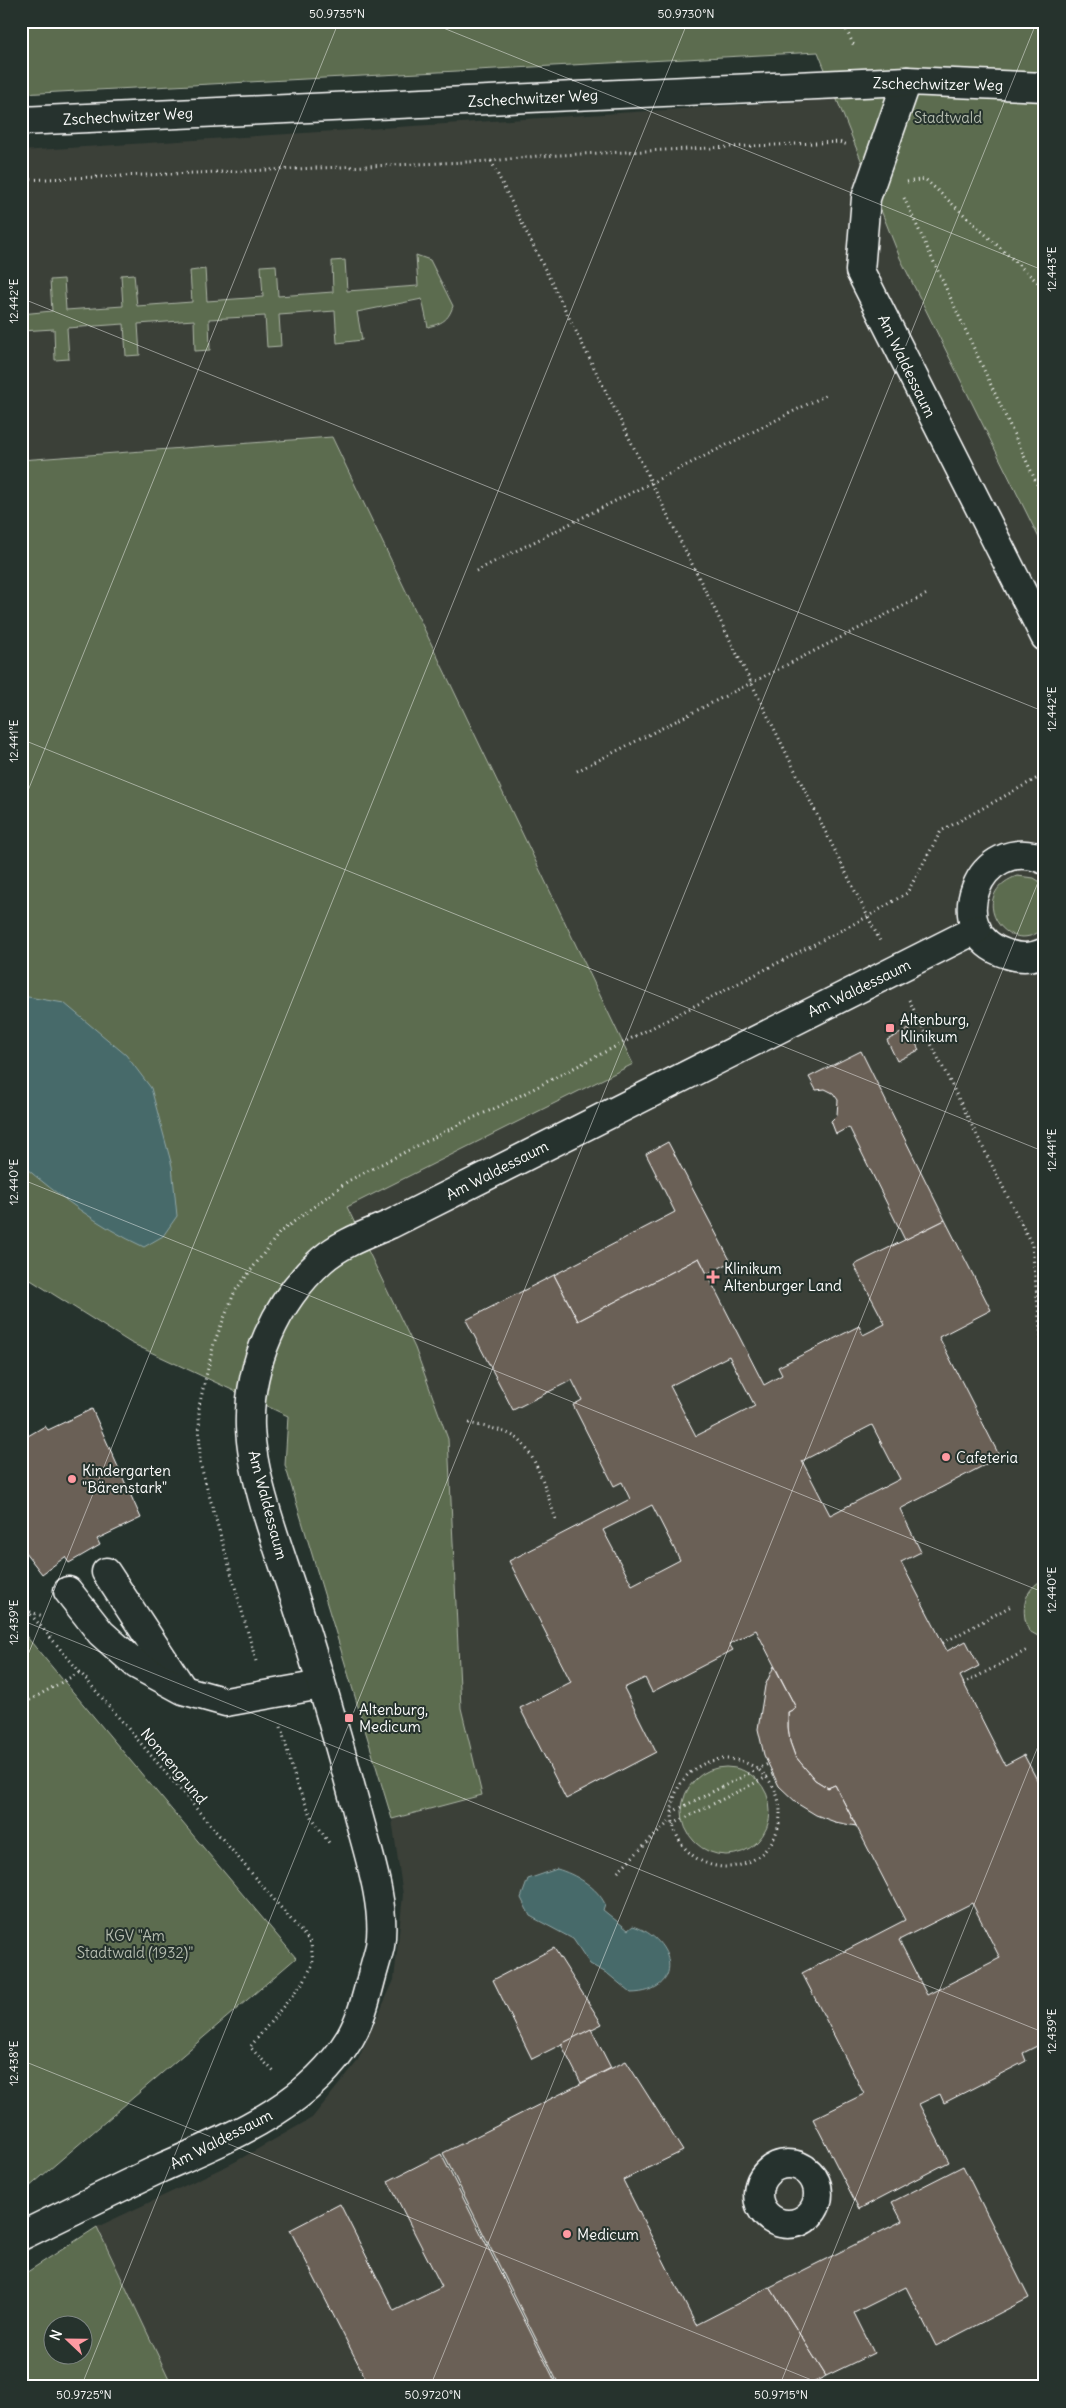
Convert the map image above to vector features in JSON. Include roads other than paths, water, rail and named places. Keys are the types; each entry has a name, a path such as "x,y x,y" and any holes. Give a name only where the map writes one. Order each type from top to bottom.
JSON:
{"street":[{"name":"Zschechwitzer Weg","path":"21,121 907,81 1045,87"},
{"name":"Am Waldessaum","path":"907,81 866,198 860,271 1045,636"},
{"path":"1045,860 1032,856 1013,856 994,863 986,870 972,896 972,916 977,929 986,942 1003,953 1022,957 1045,952"},
{"name":"Am Waldessaum","path":"21,2236 252,2126 296,2097 325,2070 350,2038 362,2010 380,1943 378,1889 321,1685 268,1512 255,1464 250,1429 251,1392 261,1355 276,1318 300,1284 324,1258 357,1239 977,929"},
{"path":"106,1572 183,1690"},
{"path":"68,1591 101,1633 137,1665 183,1690 226,1702 321,1685"}],"water":[{"path":"28,997 64,1003 126,1055 151,1088 172,1166 177,1216 163,1236 144,1247 111,1230 80,1210 21,1164 21,999"},
{"path":"557,1869 578,1878 597,1892 605,1904 603,1910 628,1930 633,1926 648,1933 659,1942 666,1953 669,1964 667,1975 661,1984 649,1990 631,1993 608,1974 590,1964 573,1939 530,1916 521,1898 528,1879"}],"place":[{"name":"Altenburg, Klinikum","path":"890,1028"},
{"name":"Klinikum Altenburger Land","path":"713,1277"},
{"name":"Cafeteria","path":"946,1457"},
{"name":"Kindergarten \"Bärenstark\"","path":"72,1479"},
{"name":"Altenburg, Medicum","path":"349,1718"},
{"name":"Medicum","path":"567,2234"}],"park label":[{"name":"Stadtwald","path":"948,117"},
{"name":"KGV \"Am Stadtwald (1932)\"","path":"135,1944"}]}
